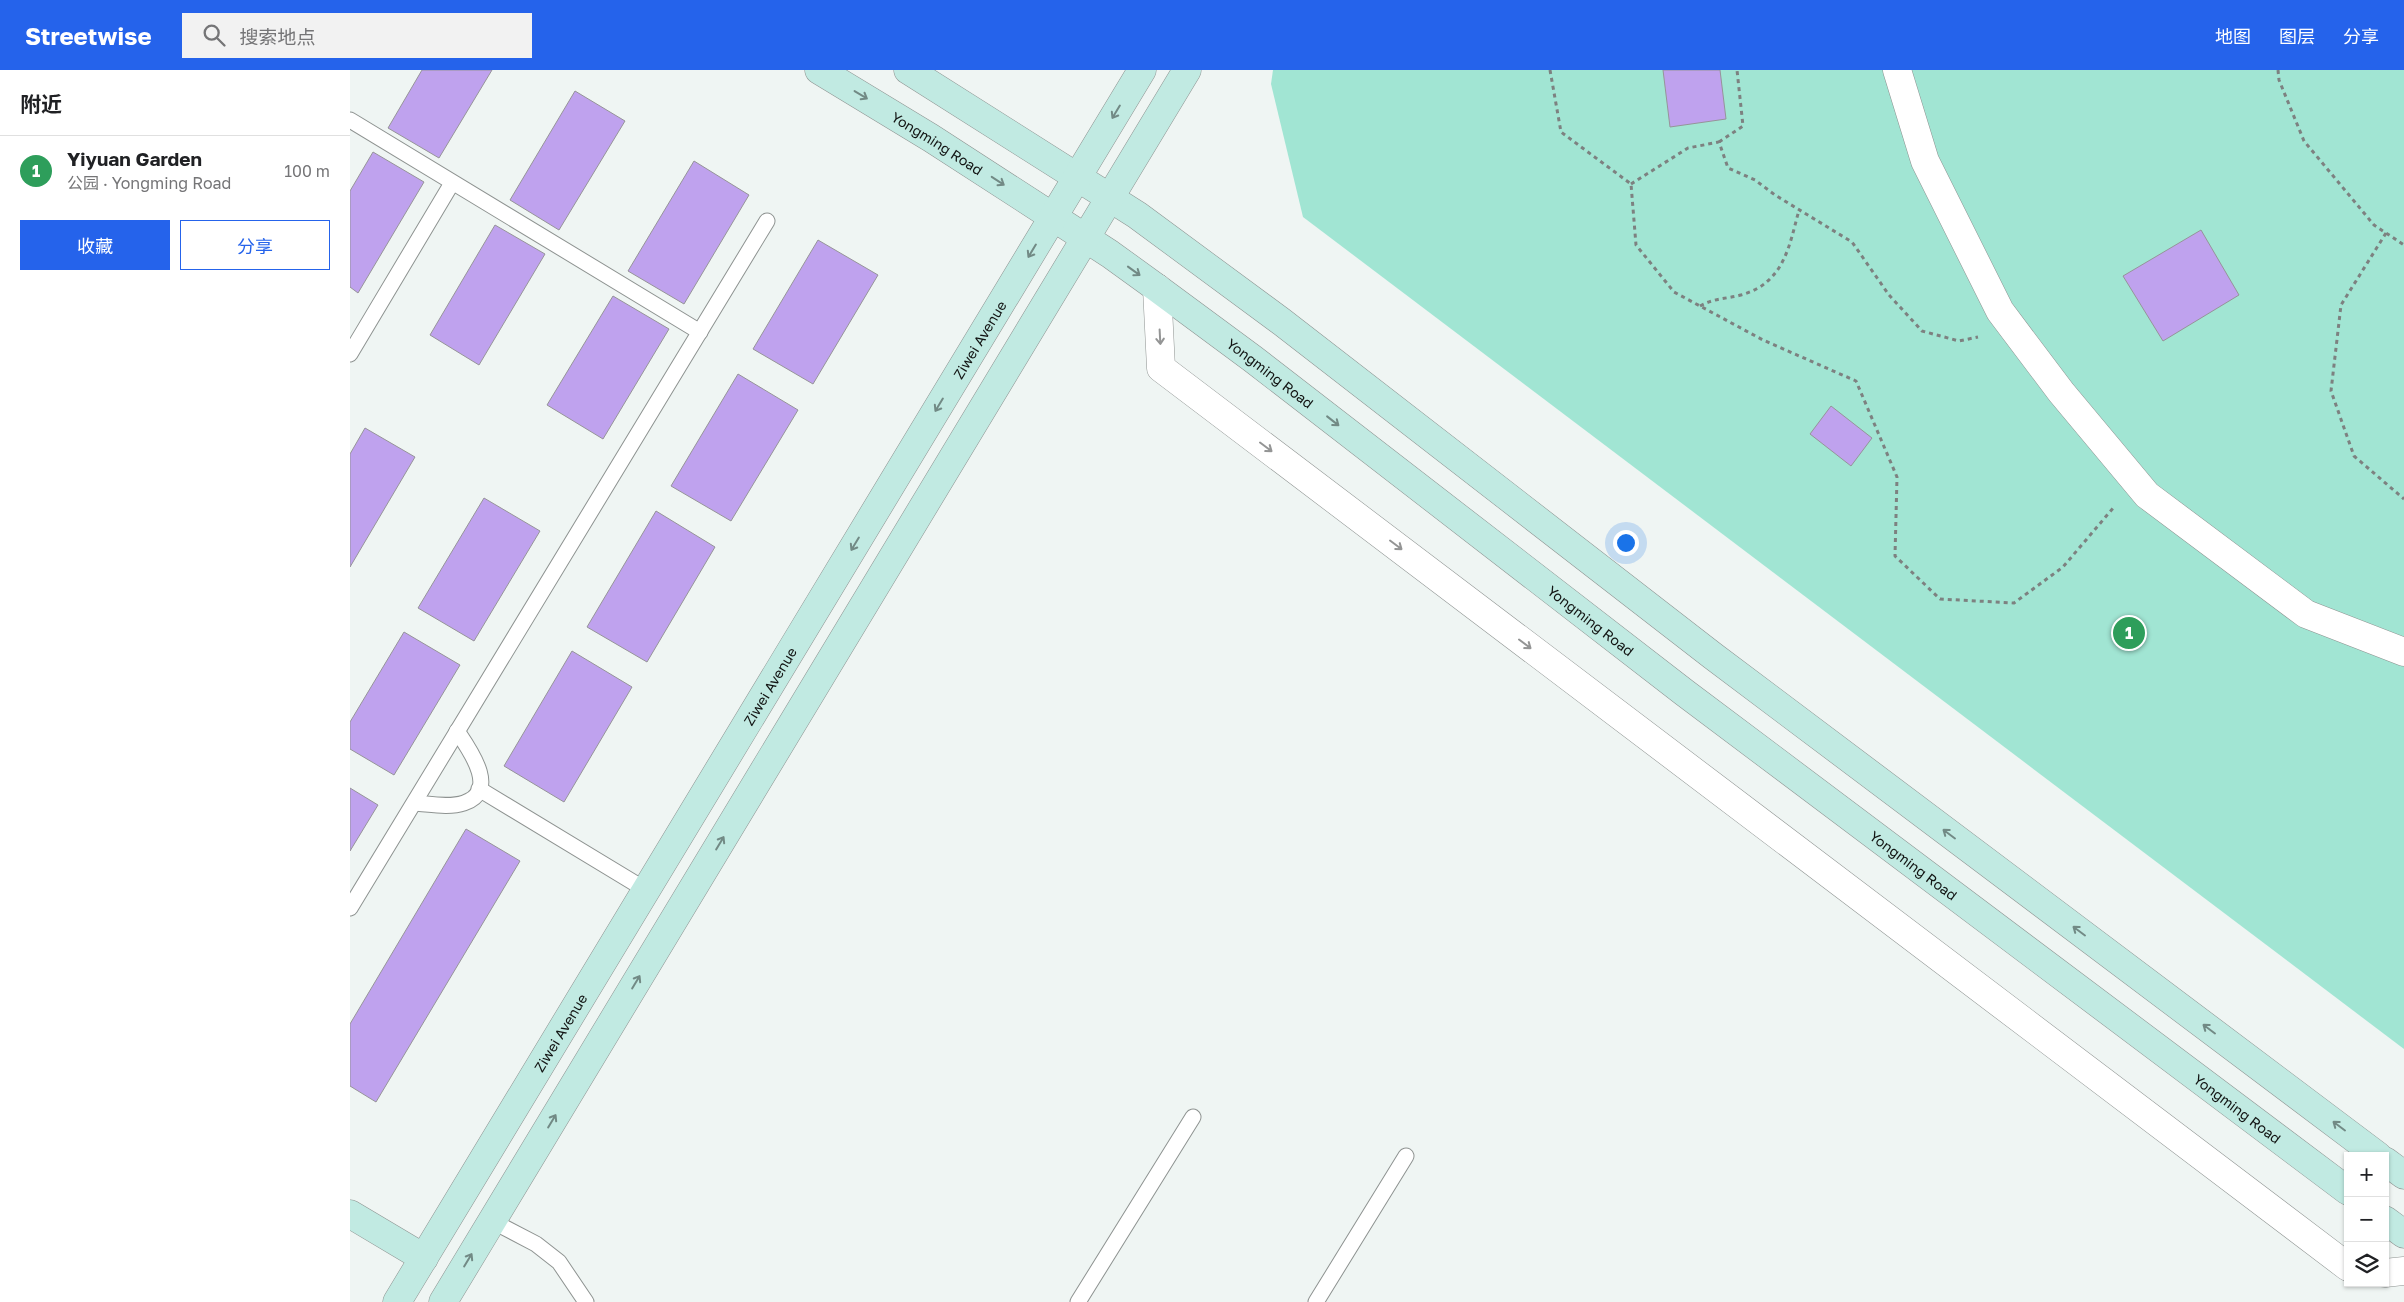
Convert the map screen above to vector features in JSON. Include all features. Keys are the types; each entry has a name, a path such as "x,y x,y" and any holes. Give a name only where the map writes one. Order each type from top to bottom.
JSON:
{"street":[{"name":"Yongming Road","path":"819,70 931,138 1053,216 1157,288 1685,693 2344,1189"},
{"path":"908,70 1137,215 1282,322 1728,668 2373,1152"},
{"name":"Ziwei Avenue","path":"397,1302 1142,70"},
{"path":"443,1302 1188,70"},
{"path":"1897,70 1925,161 2000,311 2061,392 2147,495 2306,614 2404,652"},
{"path":"1157,288 1162,368 2344,1264"},
{"path":"2389,1164 2404,1176"},
{"path":"350,1214 424,1258"},
{"path":"2389,1223 2404,1234"},
{"path":"2389,1273 2404,1271"}],"lane":[{"path":"350,120 700,332"},
{"path":"350,354 452,183"},
{"path":"350,908 767,221"},
{"path":"414,803 452,805 466,802 475,796 481,774 477,760 457,732"},
{"path":"478,789 646,890"},
{"path":"1078,1302 1193,1117"},
{"path":"1316,1302 1406,1156"},
{"path":"492,1221 536,1244 559,1262 586,1302"}],"path":[{"path":"1550,70 1561,132 1631,184 1636,245 1674,292 1763,340 1856,381 1897,477 1895,556 1940,599 2014,603 2063,567 2136,481"},
{"path":"1631,184 1688,148 1719,142 1743,126 1737,70"},
{"path":"2278,70 2279,80 2304,140 2374,225 2404,245"},
{"path":"1719,142 1728,168 1756,180 1799,210 1852,242 1889,295 1922,331 1959,341 2013,328"},
{"path":"1700,306 1712,299 1742,295 1769,281 1787,256 1799,210"},
{"path":"2386,233 2341,305 2331,391 2354,456 2404,499"}],"green space":[{"path":"1273,70 2404,70 2404,1049 1303,217 1271,84"}],"building":[{"path":"422,70 492,70 439,158 388,128"},
{"path":"1663,70 1720,70 1726,119 1670,127"},
{"path":"575,91 625,121 559,230 510,200"},
{"path":"373,152 424,182 358,293 350,287 350,191"},
{"path":"694,161 749,195 684,304 628,271"},
{"path":"495,225 545,254 479,365 430,335"},
{"path":"2201,230 2239,295 2163,341 2123,276"},
{"path":"818,240 878,275 813,384 753,349"},
{"path":"613,296 669,329 603,439 547,405"},
{"path":"738,374 798,410 731,521 671,486"},
{"path":"1831,406 1872,438 1851,466 1810,434"},
{"path":"365,428 415,457 350,567 350,454"},
{"path":"484,498 540,531 474,641 418,608"},
{"path":"656,511 715,547 647,662 587,627"},
{"path":"404,632 460,665 394,775 350,749 350,722"},
{"path":"572,651 632,687 564,802 504,766"},
{"path":"350,788 378,805 350,851"},
{"path":"466,829 520,861 376,1102 350,1086 350,1024"}],"place":[{"name":"Yiyuan Garden","path":"2129,633"}]}
